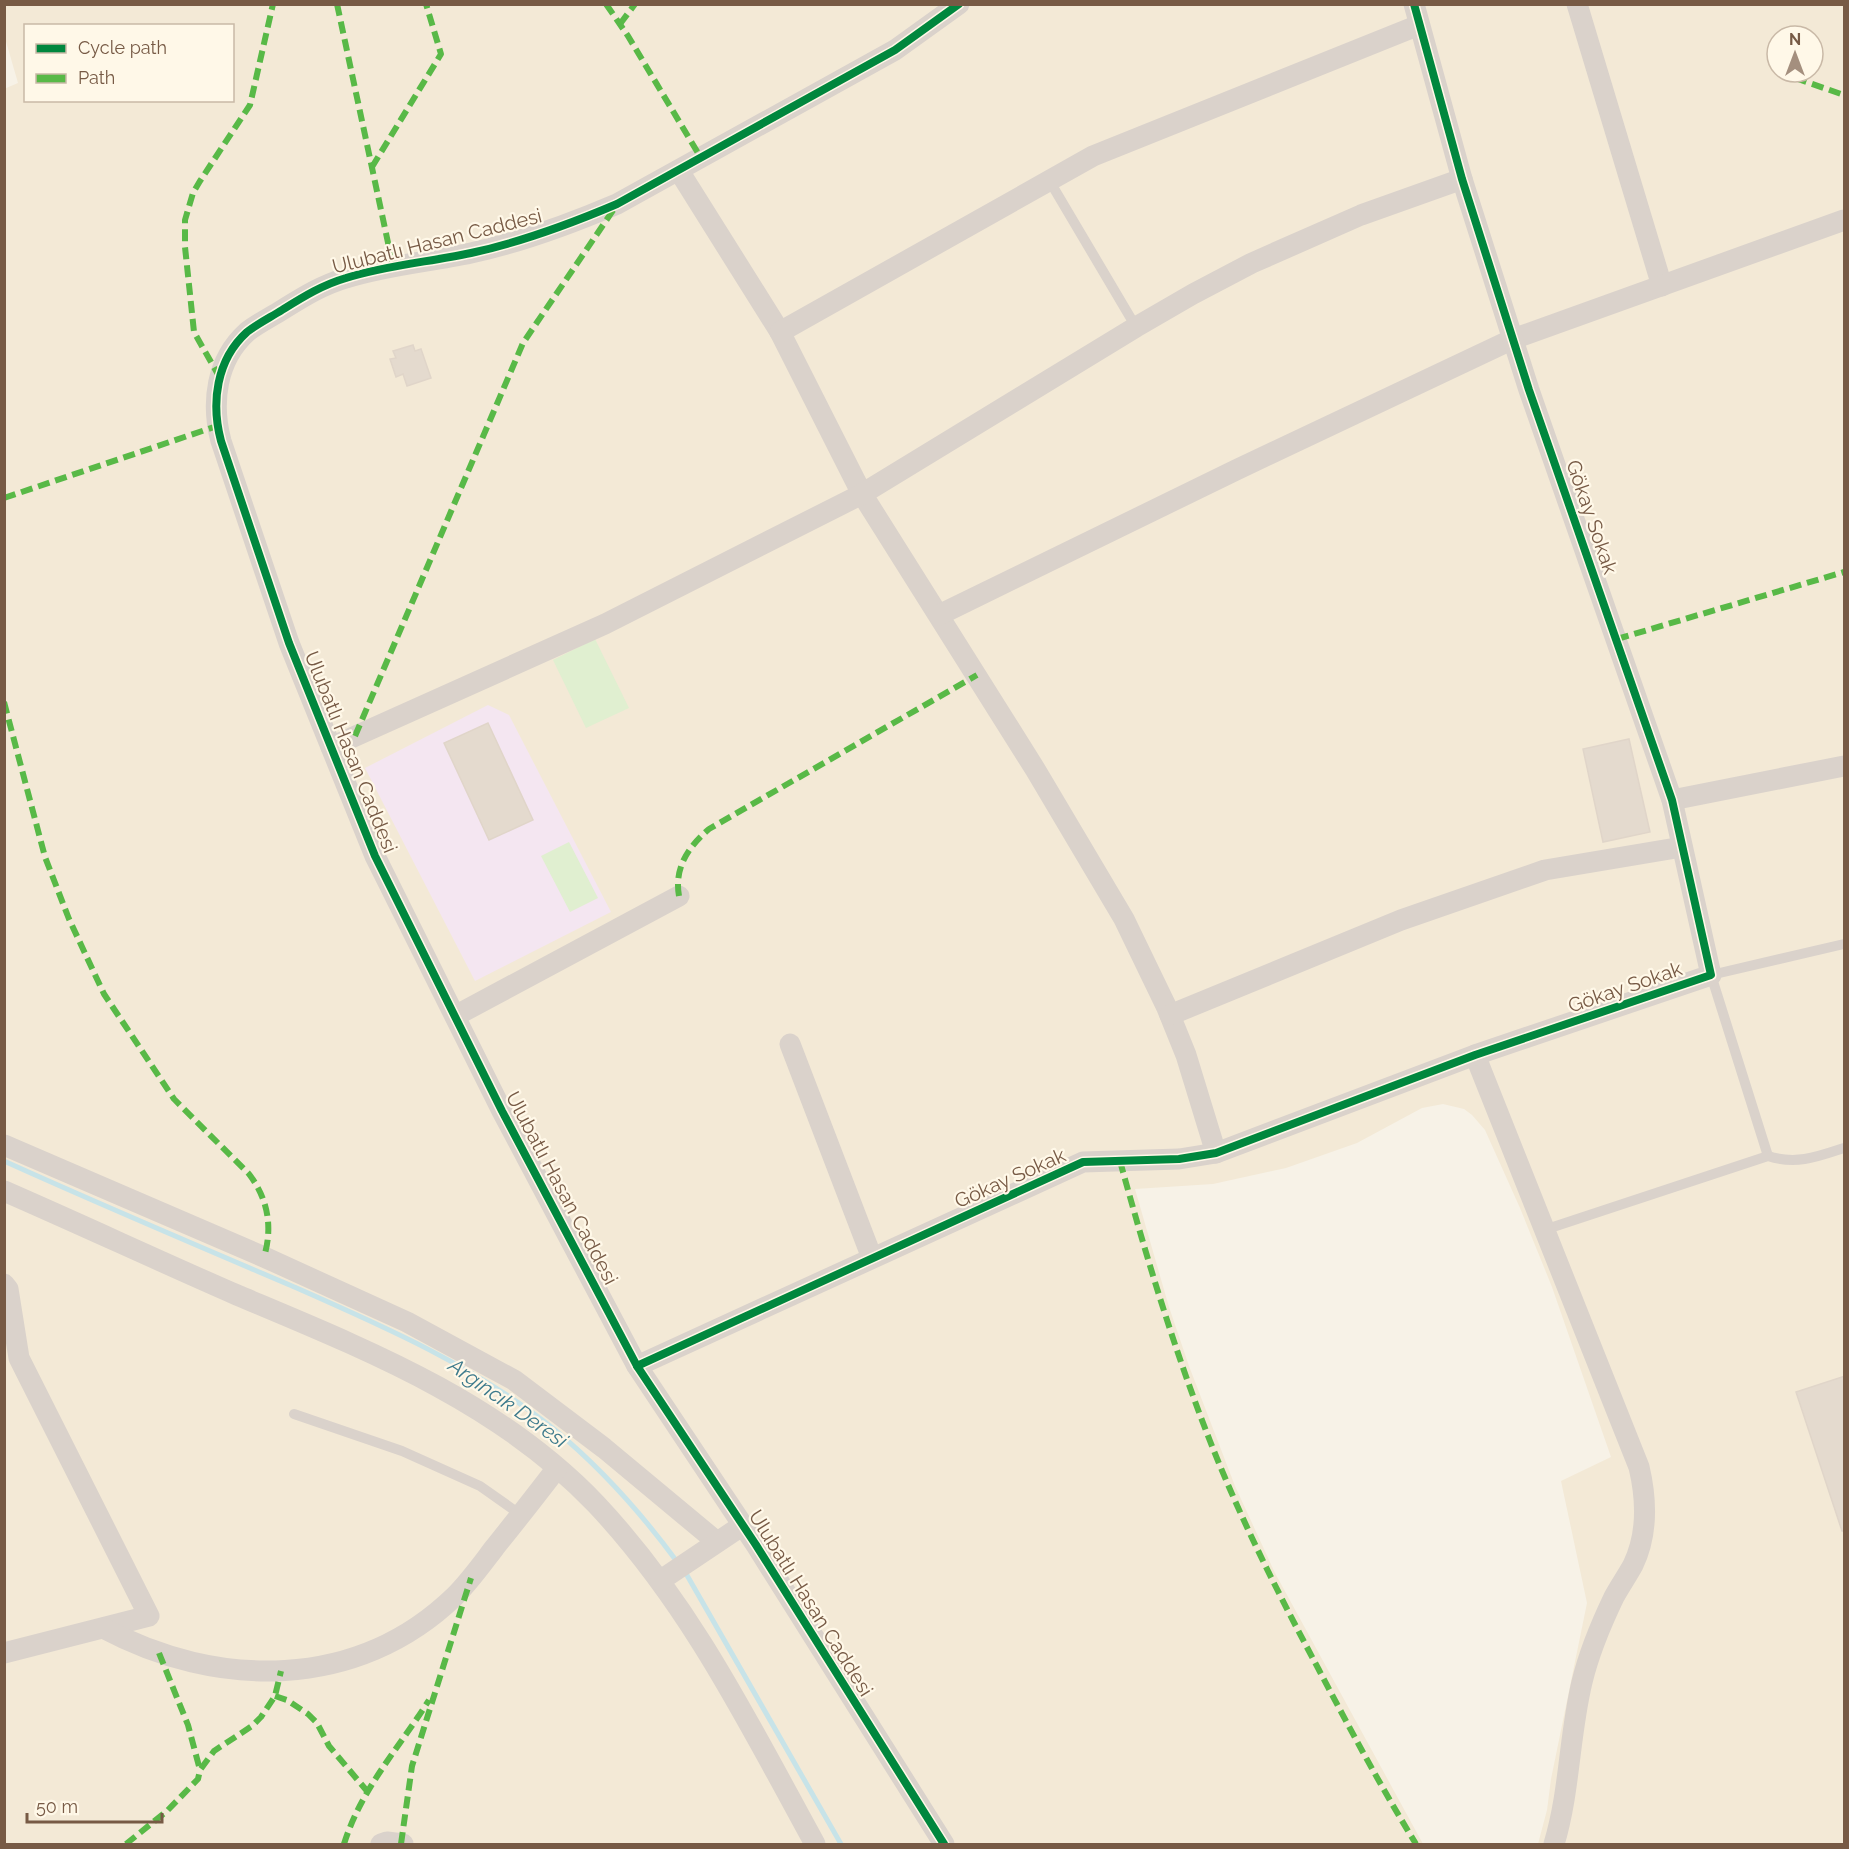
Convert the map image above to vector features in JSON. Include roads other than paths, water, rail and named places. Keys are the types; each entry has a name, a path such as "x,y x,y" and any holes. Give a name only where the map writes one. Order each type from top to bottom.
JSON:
{"street":[{"name":"Ulubatlı Hasan Caddesi","path":"944,1845 742,1525 637,1366 502,1111 375,856 289,643 217,426 217,393 220,378 231,353 248,332 317,288 374,270 471,253 537,235 617,204 895,50 959,4"},
{"name":"Gökay Sokak","path":"637,1366 1083,1162 1179,1159 1216,1153 1475,1055 1711,975 1672,800 1513,339 1462,179 1414,4"},
{"path":"1577,4 1662,286"},
{"path":"780,332 1093,156 1419,25"},
{"path":"679,171 780,332 862,494 1035,769 1114,902 1170,1015 1199,1094 1216,1153"},
{"path":"331,747 605,624 862,494 1136,327 1222,279 1312,236 1411,196 1462,179"},
{"path":"939,615 1236,470 1513,339 1845,220"},
{"path":"1672,800 1845,766"},
{"path":"1170,1015 1401,920 1545,870 1682,847"},
{"path":"455,1016 679,896"},
{"path":"790,1044 872,1258"},
{"path":"1475,1055 1639,1467 1643,1484 1645,1516 1639,1551 1602,1623 1582,1680 1572,1735 1566,1792 1554,1845"},
{"path":"4,1145 264,1257 407,1322 514,1380 604,1448 717,1542"},
{"path":"4,1191 402,1366 474,1407 513,1433 557,1468 593,1501 661,1580 713,1660 815,1845"},
{"path":"4,1284 8,1289 12,1360 149,1616 4,1653"},
{"path":"103,1628 149,1650 172,1658 225,1669 281,1671 303,1669 347,1659 395,1640 437,1612 471,1578 557,1468"},
{"path":"661,1580 742,1525"},
{"path":"381,1845 387,1842 403,1845"}],"lane":[{"path":"1049,180 1136,327"},
{"path":"1768,1156 1711,975 1845,944"},
{"path":"1544,1230 1768,1156 1786,1161 1805,1160 1845,1148"},
{"path":"294,1414 402,1451 470,1481 521,1515"}],"waterway":[{"name":"Argıncık Deresi","path":"4,1161 361,1317 462,1367 525,1407 589,1460 635,1509 678,1563"},
{"name":"Argıncık Deresi","path":"684,1570 841,1844"}]}
